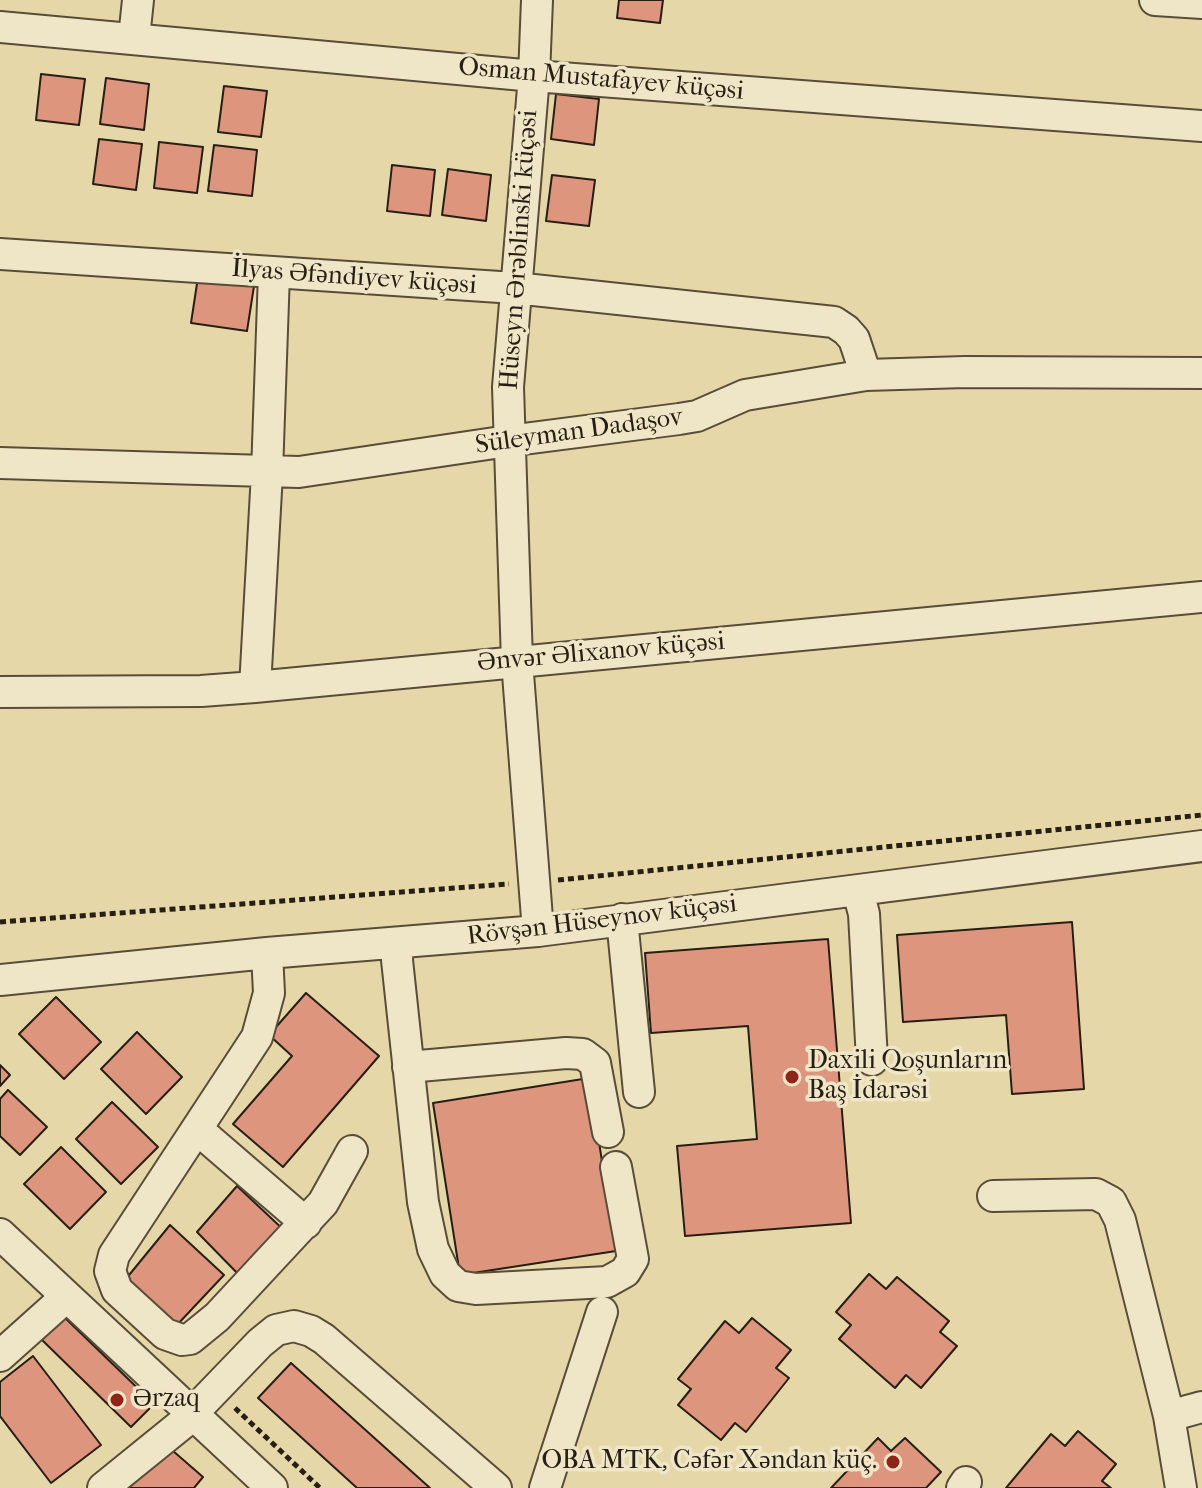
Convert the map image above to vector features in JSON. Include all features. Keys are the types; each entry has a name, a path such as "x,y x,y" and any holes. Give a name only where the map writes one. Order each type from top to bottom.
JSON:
{"street":[{"path":"134,38 138,0"},
{"name":"Hüseyn Ərəblinski küçəsi","path":"537,0 534,76 510,345 508,441 517,661 538,931"},
{"path":"1155,0 1202,3"},
{"name":"Osman Mustafayev küçəsi","path":"0,27 534,76 1202,126"},
{"name":"İlyas Əfəndiyev küçəsi","path":"0,254 515,288 834,322 854,339 866,375"},
{"path":"255,687 274,273"},
{"name":"Süleyman Dadaşov","path":"0,463 299,472 697,416 745,395 866,375 965,372 1202,373"},
{"name":"Ənvər Əlixanov küçəsi","path":"0,692 201,691 255,687 1202,597"},
{"name":"Rövşən Hüseynov küçəsi","path":"0,980 267,953 538,931 1202,846"},
{"path":"858,891 864,914 872,1060"},
{"path":"622,919 639,1092"},
{"path":"398,943 397,960 423,1202 433,1249 445,1274 458,1286 476,1289 607,1282 625,1272 633,1259 616,1167"},
{"path":"267,953 269,993 257,1037 114,1255 110,1271 117,1290 165,1334 182,1340 190,1339 217,1317 306,1223 323,1203 352,1151"},
{"path":"408,1067 583,1054 595,1063 608,1132"},
{"path":"197,1129 306,1223"},
{"path":"993,1196 1096,1194 1111,1202 1120,1220 1169,1416 1181,1488"},
{"path":"0,1234 272,1488"},
{"path":"0,1356 66,1297"},
{"path":"545,1488 602,1312"},
{"path":"103,1488 182,1424 260,1343 276,1330 294,1326 324,1339 496,1488"},
{"path":"1169,1416 1202,1407"}],"path":[{"path":"0,922 533,882 1202,815"}],"building":[{"path":"619,0 663,0 660,23 617,18"},
{"path":"41,74 85,79 79,125 36,120"},
{"path":"106,78 149,84 144,130 100,124"},
{"path":"224,86 267,91 261,137 218,132"},
{"path":"556,94 599,99 594,145 551,139"},
{"path":"99,139 142,144 136,190 93,184"},
{"path":"159,142 203,147 197,193 154,188"},
{"path":"214,145 257,150 252,196 208,191"},
{"path":"392,165 435,170 430,216 387,211"},
{"path":"448,169 491,175 486,221 442,215"},
{"path":"552,175 595,180 589,226 546,221"},
{"path":"198,277 254,286 247,331 191,323"},
{"path":"1072,922 1084,1089 1012,1094 1006,1015 903,1022 897,935"},
{"path":"828,939 851,1223 685,1236 677,1146 757,1139 748,1026 651,1033 645,953"},
{"path":"306,993 379,1056 283,1167 233,1124 292,1056 269,1035"},
{"path":"56,997 101,1042 64,1079 19,1034"},
{"path":"137,1032 182,1077 146,1114 101,1069"},
{"path":"0,1065 10,1075 0,1086"},
{"path":"589,1078 616,1251 460,1275 433,1103"},
{"path":"8,1090 47,1127 20,1155 0,1136 0,1099"},
{"path":"112,1102 158,1147 121,1184 76,1139"},
{"path":"61,1147 106,1192 70,1229 24,1184"},
{"path":"237,1186 287,1233 243,1279 197,1232"},
{"path":"170,1225 224,1275 176,1326 125,1280"},
{"path":"869,1274 886,1289 897,1277 949,1321 940,1332 957,1346 921,1388 906,1375 895,1388 839,1339 851,1325 836,1312"},
{"path":"61,1314 154,1404 131,1427 39,1337"},
{"path":"752,1318 791,1350 776,1368 789,1378 746,1432 735,1423 721,1440 678,1405 691,1389 678,1379 725,1321 739,1333"},
{"path":"33,1356 101,1445 51,1483 0,1416 0,1382"},
{"path":"291,1363 430,1488 357,1488 258,1398"},
{"path":"1078,1431 1116,1464 1102,1481 1111,1488 1006,1488 1051,1434 1065,1446"},
{"name":"OBA MTK, Cəfər Xəndan küç.","path":"878,1438 891,1451 905,1438 941,1472 926,1488 831,1488"},
{"path":"165,1444 203,1477 194,1488 129,1488"}],"place":[{"name":"Daxili Qoşunların Baş İdarəsi","path":"792,1077"},
{"name":"Ərzaq","path":"117,1400"},
{"name":"OBA MTK, Cəfər Xəndan küç.","path":"893,1462"}]}
